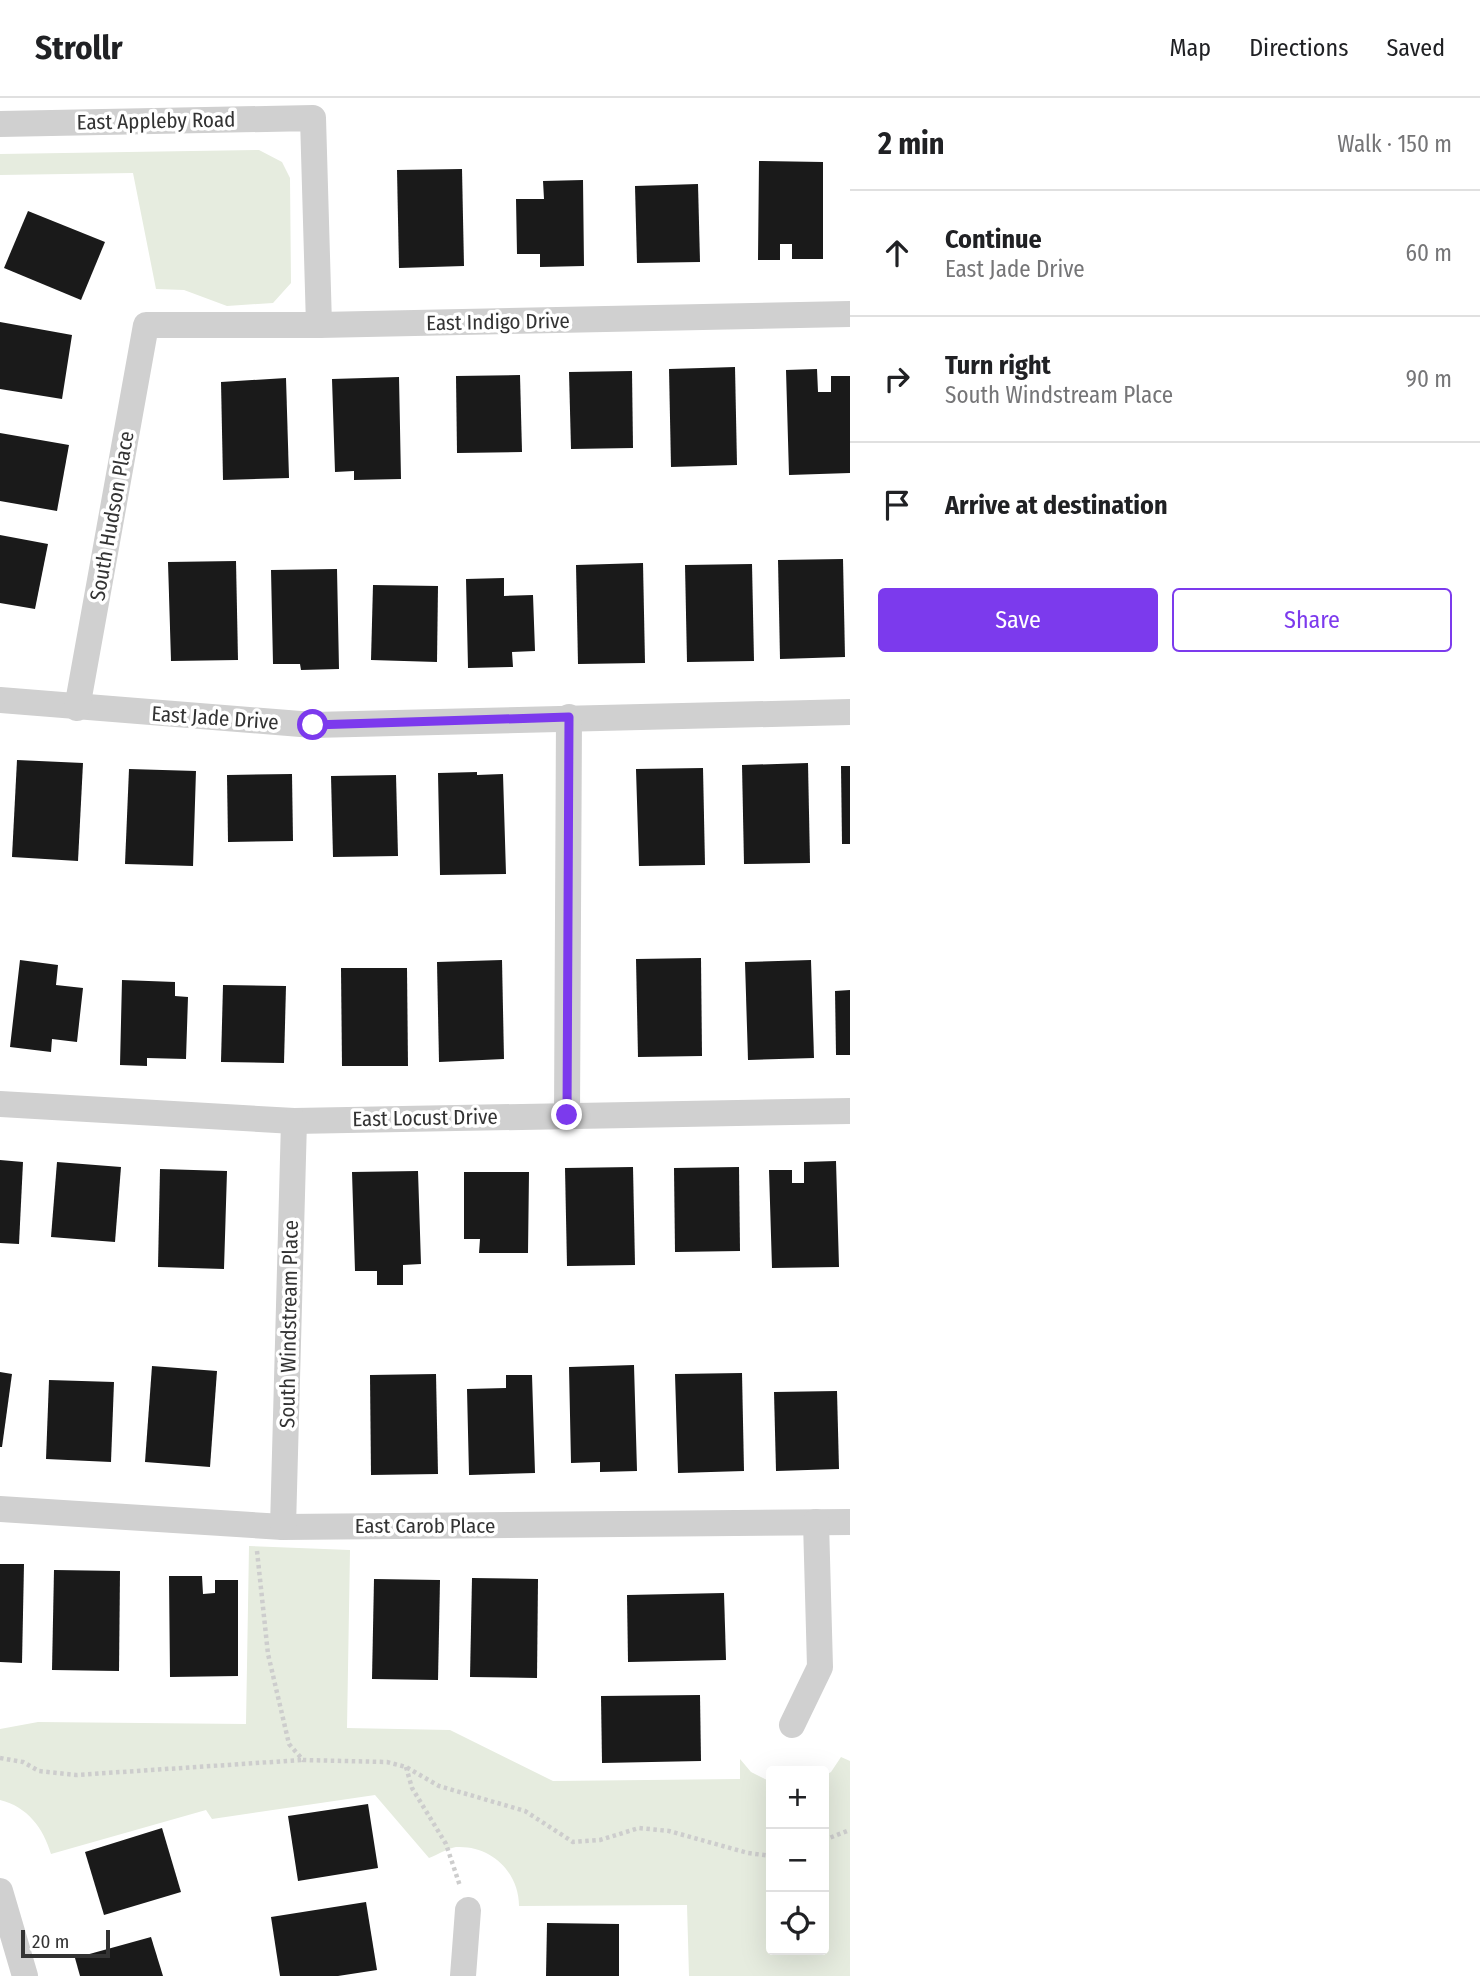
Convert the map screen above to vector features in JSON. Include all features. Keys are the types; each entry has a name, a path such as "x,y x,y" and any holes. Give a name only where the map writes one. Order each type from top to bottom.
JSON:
{"street":[{"name":"East Appleby Road","path":"0,124 313,118 318,325"},
{"name":"East Indigo Drive","path":"146,325 318,325 850,314"},
{"name":"South Hudson Place","path":"78,708 146,325"},
{"name":"East Jade Drive","path":"0,700 313,725 850,712"},
{"path":"567,1115 569,717"},
{"name":"East Locust Drive","path":"0,1104 294,1121 850,1111"},
{"name":"South Windstream Place","path":"271,1526 294,1121"},
{"name":"East Carob Place","path":"0,1509 271,1526 850,1522"},
{"path":"792,1725 820,1667 816,1522"},
{"path":"0,1891 25,1976"},
{"path":"463,1976 468,1910"}],"path":[{"path":"271,1526 257,1553 268,1654 289,1744 303,1760"},
{"path":"0,1758 23,1762 39,1771 76,1775 303,1760 387,1762 406,1766 439,1786 525,1811 573,1842 600,1840 639,1828 669,1831 748,1853 766,1855"},
{"path":"406,1766 412,1788 446,1844 468,1910"},
{"path":"829,1838 850,1830"}],"shaded area":[{"path":"259,150 282,162 290,178 291,283 273,303 227,306 184,290 156,289 133,173 0,175 0,154"},
{"path":"249,1546 350,1550 347,1728 450,1730 553,1781 740,1779 740,1759 751,1772 766,1780 766,1955 829,1955 829,1773 841,1757 850,1761 850,1976 689,1976 687,1905 519,1906 514,1882 501,1863 481,1851 456,1847 429,1858 375,1795 212,1819 206,1810 51,1854 44,1836 33,1820 19,1808 0,1800 0,1729 38,1722 246,1724"}],"building":[{"path":"759,161 823,162 823,259 792,259 792,244 780,244 780,260 758,260"},
{"path":"462,169 464,266 399,268 397,170"},
{"path":"583,180 584,266 540,267 540,254 517,254 516,199 544,199 543,181"},
{"path":"698,184 700,262 637,263 635,186"},
{"path":"28,211 105,242 81,300 4,268"},
{"path":"0,322 72,335 62,399 0,389"},
{"path":"735,367 737,465 671,467 669,369"},
{"path":"817,369 818,392 831,392 831,376 850,376 850,473 789,475 786,370"},
{"path":"632,371 633,448 571,449 569,372"},
{"path":"520,375 522,452 457,453 456,376"},
{"path":"399,377 401,479 354,480 354,471 335,472 332,379"},
{"path":"286,378 289,478 223,480 221,382"},
{"path":"0,433 69,445 57,511 0,501"},
{"path":"0,535 48,544 35,609 0,603"},
{"path":"843,559 845,657 780,659 778,560"},
{"path":"236,561 238,660 171,661 168,562"},
{"path":"643,563 645,663 578,664 576,565"},
{"path":"752,564 754,661 687,662 685,565"},
{"path":"337,569 339,669 301,670 300,664 273,664 271,570"},
{"path":"504,578 504,596 533,595 535,651 512,652 513,667 468,668 466,579"},
{"path":"373,585 438,586 437,662 371,660"},
{"path":"17,760 83,763 78,861 12,857"},
{"path":"808,763 810,863 744,864 742,765"},
{"path":"841,766 850,766 850,844 842,844"},
{"path":"703,768 705,865 639,866 636,769"},
{"path":"129,769 196,771 193,866 125,864"},
{"path":"477,772 477,775 503,774 506,874 440,875 438,773"},
{"path":"292,774 293,841 228,842 227,775"},
{"path":"396,775 398,856 333,857 331,776"},
{"path":"701,958 702,1056 638,1057 636,959"},
{"path":"20,960 58,965 56,985 83,988 77,1042 52,1039 51,1052 10,1047"},
{"path":"502,960 504,1059 439,1062 437,962"},
{"path":"811,960 814,1058 748,1060 745,962"},
{"path":"341,968 407,968 408,1066 342,1066"},
{"path":"122,980 175,982 175,996 188,997 186,1059 147,1058 147,1066 120,1065"},
{"path":"223,985 286,986 284,1063 221,1062"},
{"path":"850,990 850,1055 836,1055 835,991"},
{"path":"0,1160 23,1162 19,1244 0,1243"},
{"path":"836,1161 839,1267 772,1268 769,1170 792,1170 792,1183 804,1183 804,1162"},
{"path":"57,1162 121,1167 115,1242 51,1237"},
{"path":"633,1167 635,1265 567,1266 565,1168"},
{"path":"739,1167 740,1251 675,1252 674,1168"},
{"path":"160,1169 227,1171 224,1269 158,1267"},
{"path":"418,1171 421,1264 403,1265 403,1285 377,1285 377,1271 355,1271 352,1172"},
{"path":"464,1172 529,1172 528,1253 479,1253 480,1239 464,1239"},
{"path":"634,1365 637,1471 600,1472 600,1462 571,1463 569,1367"},
{"path":"152,1366 217,1371 210,1467 145,1462"},
{"path":"0,1372 12,1374 2,1447 0,1447"},
{"path":"742,1373 744,1471 678,1473 675,1374"},
{"path":"436,1374 438,1474 371,1475 370,1375"},
{"path":"506,1375 532,1375 535,1473 469,1475 467,1389 506,1388"},
{"path":"49,1380 114,1382 111,1462 46,1459"},
{"path":"837,1391 839,1469 776,1471 774,1392"},
{"path":"0,1564 24,1564 22,1663 0,1662"},
{"path":"54,1570 120,1571 119,1671 52,1670"},
{"path":"169,1576 202,1576 203,1594 215,1593 215,1580 238,1580 238,1676 170,1677"},
{"path":"472,1578 538,1579 537,1678 470,1677"},
{"path":"374,1579 440,1580 438,1680 372,1679"},
{"path":"724,1593 726,1660 628,1662 627,1595"},
{"path":"700,1695 701,1761 602,1763 601,1696"},
{"path":"368,1804 378,1868 298,1881 288,1816"},
{"path":"162,1828 181,1892 104,1915 85,1852"},
{"path":"366,1902 377,1970 338,1976 280,1976 271,1917"},
{"path":"547,1923 619,1924 619,1976 546,1976"},
{"path":"151,1937 163,1976 80,1976 75,1958"}],"route":[{"path":"313,725 569,717 567,1115"}]}
